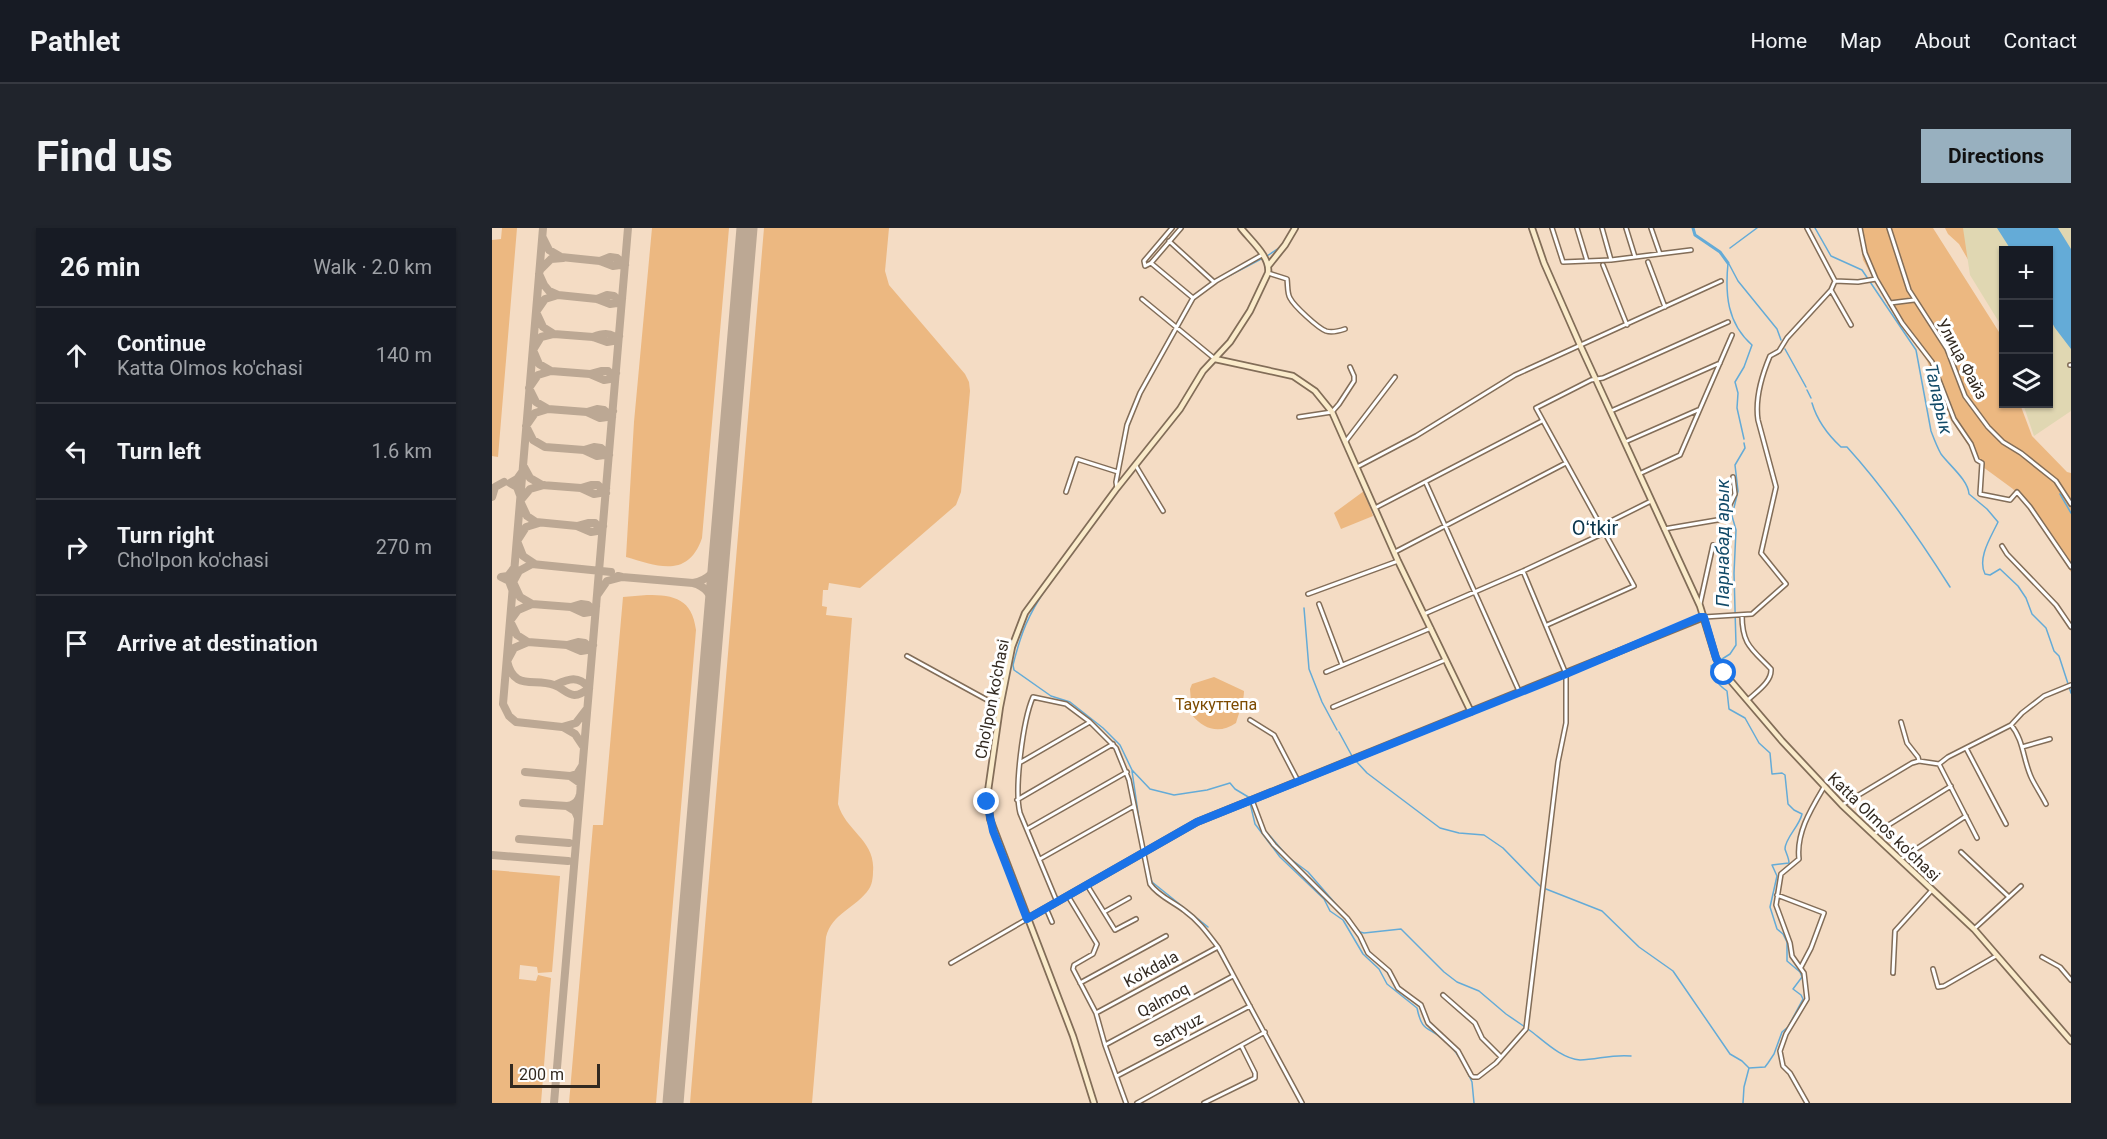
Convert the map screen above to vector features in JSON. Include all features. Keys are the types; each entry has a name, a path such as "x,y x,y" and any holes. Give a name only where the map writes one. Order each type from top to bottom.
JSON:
{"street":[{"path":"1172,228 1144,261 1147,267 1181,228"},
{"path":"1241,228 1269,265 1295,228"},
{"name":"Katta Olmos ko'chasi","path":"1532,228 1544,263 1580,345 1700,606 1719,665 1824,787 1872,835 1974,929 2071,1041"},
{"path":"1552,228 1563,262 1611,260 1691,250"},
{"path":"1577,228 1587,261"},
{"path":"1602,228 1611,260"},
{"path":"1626,228 1635,257"},
{"path":"1651,228 1660,254"},
{"path":"1807,228 1835,280"},
{"path":"1860,228 1872,280 1932,362 1954,419 1971,444 1977,460 1982,463 1980,494 2010,500 2017,492 2071,567"},
{"name":"Улица Файз","path":"1889,228 1914,300 1947,350 1965,396 2003,442 2021,453 2056,481 2071,504"},
{"path":"1169,241 1214,282"},
{"path":"1117,488 1127,425 1135,404 1147,377 1193,298 1214,282 1264,257"},
{"path":"1648,262 1665,307"},
{"path":"1151,263 1193,298"},
{"name":"Cho'lpon ko'chasi","path":"1094,1103 1073,1036 988,813 988,791 1000,707 1012,647 1025,613 1117,488 1180,409 1201,373 1223,351 1244,322 1268,273 1269,265"},
{"path":"1603,266 1627,325"},
{"path":"1268,273 1287,279 1288,295 1293,303 1316,324 1326,330 1336,332 1345,329"},
{"path":"1835,280 1872,280"},
{"path":"951,963 1197,822 1704,617 1735,616 1756,611 1786,584 1761,553 1776,487 1757,410 1767,363 1770,356 1779,351 1787,338 1831,290 1835,280"},
{"path":"1358,467 1416,436 1515,375 1721,281"},
{"path":"1831,290 1851,325"},
{"path":"1142,299 1215,359 1293,376 1315,391 1332,411 1398,561 1471,712"},
{"path":"1890,303 1914,300"},
{"path":"1547,626 1634,586 1536,408 1591,380 1596,380 1728,322"},
{"path":"1640,474 1680,455 1732,335"},
{"path":"1611,411 1720,363"},
{"path":"1299,417 1332,411 1354,381 1350,367"},
{"path":"1346,441 1395,376"},
{"path":"1625,442 1700,409"},
{"path":"1375,508 1542,421"},
{"path":"1066,492 1077,459 1118,472"},
{"path":"1395,552 1566,463"},
{"path":"1135,466 1162,511"},
{"path":"1664,529 1723,519 1735,494 1733,477"},
{"path":"1426,483 1520,693"},
{"path":"1601,526 1651,501"},
{"path":"1424,614 1604,533"},
{"path":"1700,606 1713,545"},
{"path":"2002,546 2056,605 2071,627"},
{"path":"1308,594 1398,561"},
{"path":"1252,800 1264,832 1274,845 1347,918 1360,936 1368,953 1389,971 1396,986 1421,1005 1429,1025 1458,1051 1471,1075 1479,1077 1526,1029 1557,774 1566,723 1566,674 1523,571"},
{"path":"1319,604 1342,665"},
{"path":"1742,615 1745,640 1771,669 1769,678 1748,700"},
{"path":"1326,672 1431,628"},
{"path":"907,656 1000,707"},
{"path":"1333,707 1446,660"},
{"path":"1842,805 1912,763 1919,761 1939,764 2011,725 2044,696 2070,686"},
{"path":"1057,902 1017,800 1021,762 1033,697 1066,704 1090,722 1113,744 1127,772 1148,880 1152,887 1201,924 1218,947 1302,1103"},
{"path":"1250,720 1274,735 1298,782"},
{"path":"1021,762 1090,722"},
{"path":"1901,722 1906,743 1919,761"},
{"path":"2011,725 2016,731 2031,777 2046,804"},
{"path":"2022,747 2050,739"},
{"path":"1017,800 1113,744"},
{"path":"1966,748 2006,824"},
{"path":"1939,764 1977,838"},
{"path":"1028,829 1127,772"},
{"path":"1872,835 1951,786"},
{"path":"1807,1103 1790,1073 1783,1066 1780,1051 1786,1034 1807,999 1804,973 1792,956 1790,943 1776,910 1781,874 1799,859 1798,845 1801,832 1824,787"},
{"path":"1040,859 1134,806"},
{"path":"1899,860 1966,816"},
{"path":"1961,852 2009,897"},
{"path":"1087,885 1115,930 1136,919"},
{"path":"1974,929 2021,886"},
{"path":"1893,973 1895,931 1932,890"},
{"path":"1777,895 1824,913 1801,967"},
{"path":"1068,896 1097,944 1093,954 1073,966 1096,1013 1105,1046 1126,1103"},
{"path":"1104,912 1129,898"},
{"path":"1046,908 1052,922"},
{"path":"1080,983 1166,936"},
{"name":"Ko'kdala","path":"1096,1013 1218,947"},
{"path":"1933,969 1938,987 1944,986 1996,956"},
{"path":"2042,957 2060,967 2071,980"},
{"name":"Qalmoq","path":"1105,1046 1233,976"},
{"path":"1443,995 1475,1023 1482,1038 1501,1057"},
{"name":"Sartyuz","path":"1117,1076 1200,1030 1251,1006"},
{"path":"1137,1103 1242,1047 1265,1032"},
{"path":"1204,1103 1255,1078 1255,1073 1242,1047"}],"green space":[{"path":"502,228 517,228 498,457 492,456 492,240 501,239"},
{"path":"652,228 729,228 702,538 689,560 670,566 649,564 626,557 634,422"},
{"path":"764,228 889,228 885,271 889,285 965,374 970,391 961,492 956,505 860,588 829,583 828,590 823,590 822,606 827,607 826,615 852,618 838,804 847,822 870,852 873,872 872,883 864,896 833,922 826,937 812,1103 690,1103"},
{"path":"1858,228 1933,228 1999,332 1999,408 2022,408 2032,436 2067,472 2071,473 2071,572 2024,501 2013,489 1983,467 1949,417 1927,361 1889,306 1863,260"},
{"path":"1945,228 1971,228 1981,282 1959,244"},
{"path":"1364,491 1373,516 1341,529 1334,513"},
{"path":"647,595 674,598 686,605 691,611 696,630 656,1103 569,1103 593,825 603,825 623,597"},
{"name":"Таукуттепа","path":"1214,677 1244,691 1236,723 1218,729 1207,727 1192,715 1190,689 1192,684"},
{"path":"492,870 560,876 552,972 538,973 537,967 520,965 519,979 536,981 538,975 551,978 541,1103 492,1103"}],"sand":[{"path":"1963,228 2071,228 2071,411 2034,436 2024,408 2053,408 2053,246 1999,246 1999,322 1970,275"}],"water":[{"path":"1997,228 2058,228 2071,249 2071,349 2053,324 2053,246 2008,246"}],"waterway":[{"path":"1267,256 1282,246 1292,228"},
{"name":"Парнабад арык","path":"1693,228 1695,235 1720,252 1728,263"},
{"name":"Таларык","path":"1730,248 1757,228"},
{"name":"Таларык","path":"1815,228 1831,256 1862,270 1916,350 1931,431 1938,449 1962,478 1969,494 1998,522 1984,554 1985,574 1990,575 2000,569 2018,586 2032,614 2046,628 2054,651 2059,656 2071,693"},
{"path":"1219,281 1263,258"},
{"name":"Парнабад арык","path":"1728,263 1727,286 1733,318 1737,327 1752,345 1744,367 1735,382 1738,393 1737,408 1744,439"},
{"path":"1729,264 1738,281 1777,329 1781,340"},
{"path":"1785,349 1806,387"},
{"path":"1807,390 1811,398"},
{"path":"1812,403 1827,432 1841,447 1847,447 1889,497 1950,587"},
{"name":"Парнабад арык","path":"1744,443 1745,448 1735,465 1738,491 1732,516 1736,530 1734,573 1736,645 1730,654 1711,666 1716,680 1727,691 1729,709 1745,718 1759,743 1770,753 1772,774 1785,775 1788,804 1802,814 1786,845 1789,863 1772,865 1777,876 1770,907 1777,929 1787,942 1787,961 1800,972 1802,977 1793,989 1803,999 1788,1027 1782,1032 1774,1054 1765,1067 1749,1068"},
{"path":"1055,576 1124,483"},
{"path":"2060,494 2071,513"},
{"path":"1047,587 1026,625 1013,665 1014,670 1051,696 1070,702 1103,728 1120,745 1132,770 1150,789 1174,795 1207,790 1230,783 1250,798"},
{"path":"1304,608 1309,669 1322,702 1337,730"},
{"path":"1339,732 1352,756"},
{"path":"1355,760 1367,773 1440,828 1459,833 1484,835 1503,848 1540,886"},
{"path":"1132,771 1140,826"},
{"path":"1250,803 1255,824 1280,857 1324,899 1330,911 1343,920 1363,954 1379,969 1387,984 1417,1008 1423,1025 1445,1041 1459,1057"},
{"path":"1264,829 1288,857 1308,872 1341,910"},
{"path":"1149,873 1152,882 1208,927"},
{"path":"1546,889 1602,911 1639,947 1673,971 1730,1054 1749,1068 1743,1103"},
{"path":"1354,925 1364,933 1401,929 1444,972 1457,982 1479,991 1525,1027"},
{"path":"1528,1029 1559,1052 1573,1059 1631,1056"},
{"path":"1466,1069 1472,1082 1474,1103"}],"taxiway":[{"path":"543,228 503,704 509,716 516,722 562,727 576,723 586,710"},
{"path":"554,1103 628,228"},
{"path":"543,238 549,250 561,257 600,261 613,266 620,265 625,260"},
{"path":"600,261 610,257 617,258 625,265"},
{"path":"563,258 551,259 540,270 539,274 549,291 558,295 597,299 610,304 617,303 622,298"},
{"path":"558,295 545,299 536,312 543,327 554,334 593,337 607,342 619,336"},
{"path":"597,299 607,295 614,296 621,304"},
{"path":"553,334 541,337 533,350 539,364 551,371 590,374 604,380 610,379 616,373"},
{"path":"593,337 607,334 616,338 618,342"},
{"path":"551,371 538,375 529,388 536,402 548,409 587,412 600,418 607,417 613,411"},
{"path":"590,374 608,371 615,379"},
{"path":"548,409 535,413 526,426 533,440 545,447 584,450 597,456 604,455 609,450"},
{"path":"587,412 597,409 604,410 612,417"},
{"path":"584,450 594,447 601,448 609,455"},
{"path":"524,467 530,478 542,485 581,488 594,494 606,488"},
{"path":"520,495 517,487 510,483 522,472"},
{"path":"492,497 495,487 504,482"},
{"path":"544,485 530,489 520,501 527,516 536,522 577,526 591,532 603,526"},
{"path":"581,488 598,485 606,493"},
{"path":"535,564 523,556 517,541 526,527 539,523"},
{"path":"577,526 595,523 602,531"},
{"path":"715,608 708,592 702,586 693,583 703,580 710,574 716,567 719,557"},
{"path":"596,606 590,612 584,613 571,607 532,604 520,597 513,582 519,571 532,564 611,572"},
{"path":"512,589 509,581 501,577 508,576 514,568"},
{"path":"598,594 607,581 622,577 618,576"},
{"path":"622,577 693,583"},
{"path":"532,604 518,610 510,621 517,635 528,642 567,645 581,651 593,645"},
{"path":"571,607 581,604 588,605 595,612"},
{"path":"528,642 514,648 507,661 510,670 519,680 554,685 574,695 589,688 581,681 573,679 555,685"},
{"path":"567,645 585,643 592,650"},
{"path":"563,727 575,734 583,746"},
{"path":"578,818 575,811 567,806 574,804 579,798 580,783 570,776 577,774 582,766"},
{"path":"525,772 570,776"},
{"path":"523,803 567,806"},
{"path":"519,839 569,843"},
{"path":"492,855 568,861"}],"runway":[{"path":"673,1103 747,228"}],"district":[{"name":"Oʻtkir","path":"1595,528"}],"route":[{"path":"987,802 993,831 1027,919 1197,822 1566,674 1700,617 1704,617 1716,658 1724,673"}]}
